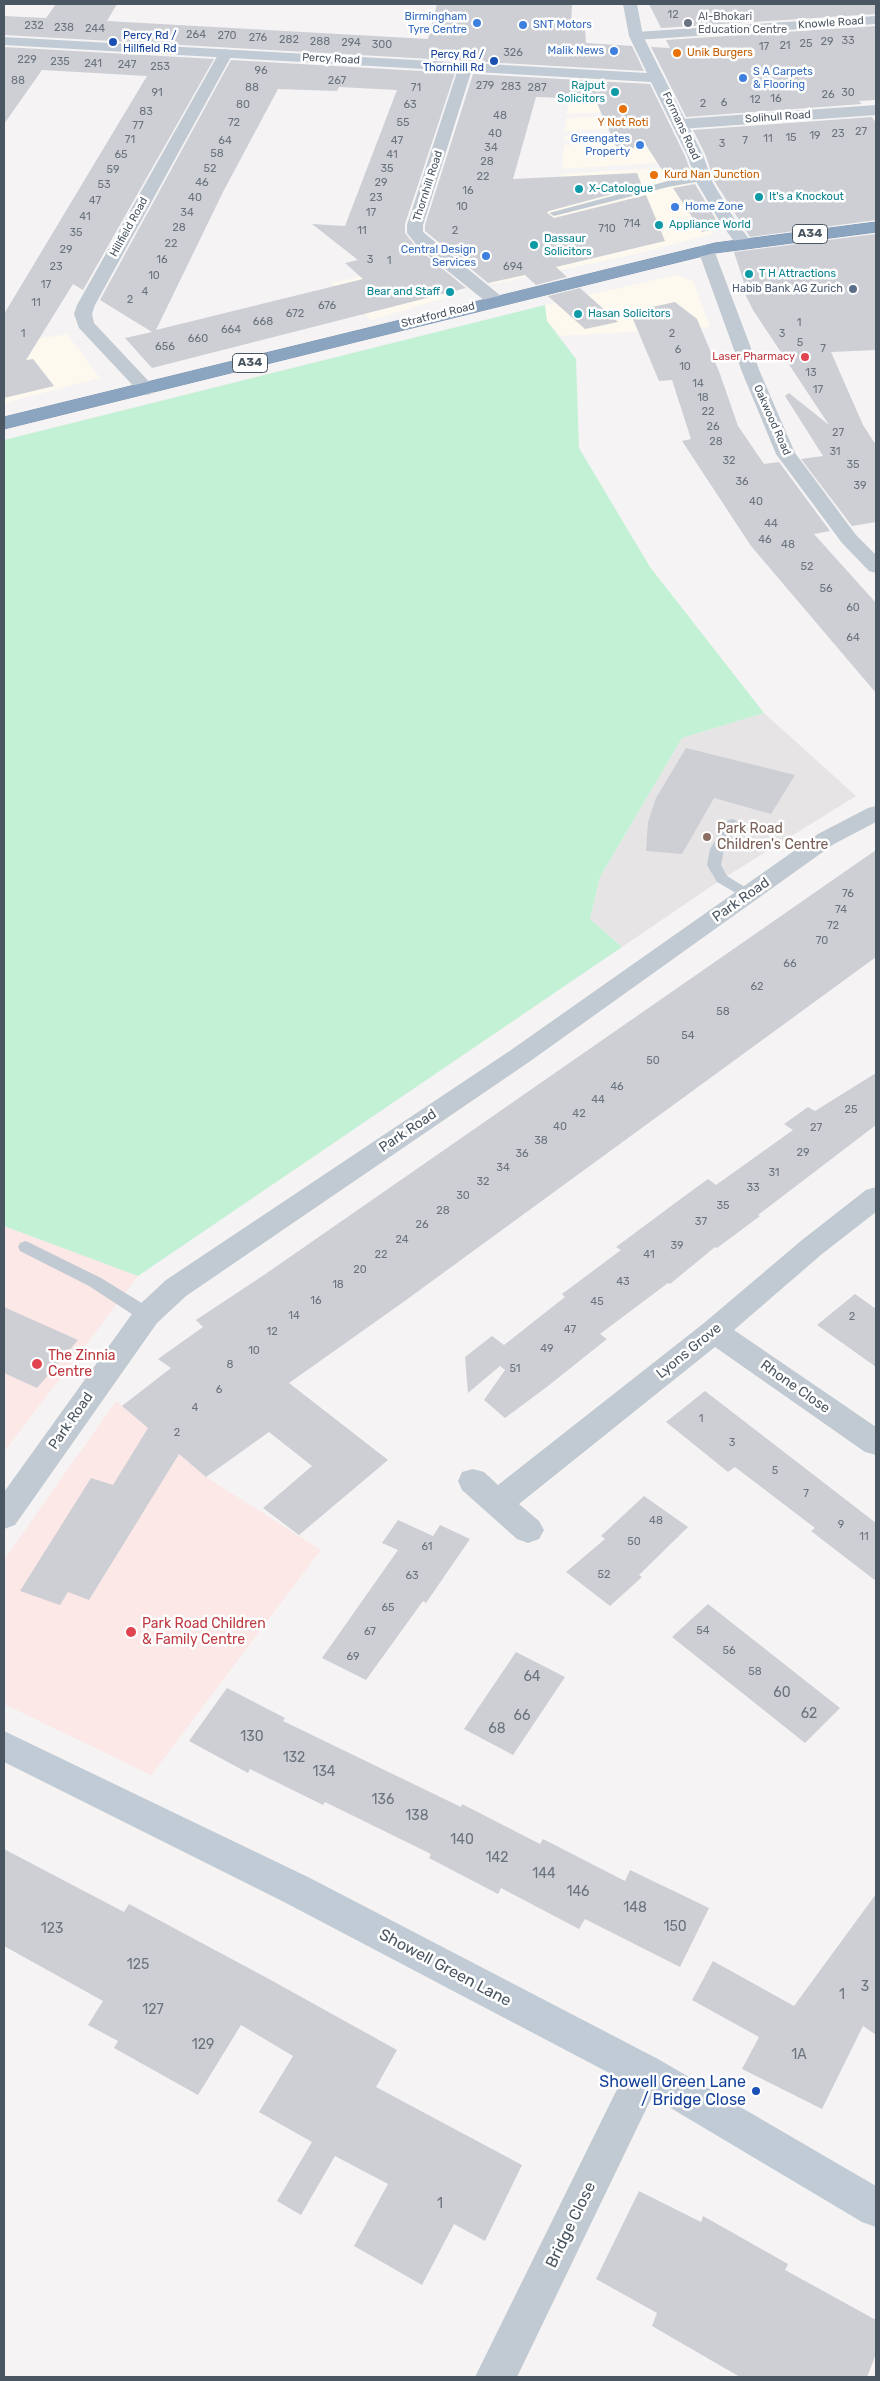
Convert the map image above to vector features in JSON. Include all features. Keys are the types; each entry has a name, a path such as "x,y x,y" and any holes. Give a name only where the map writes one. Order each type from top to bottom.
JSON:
{"highway":[{"name":"Stratford Road","path":"4,423 706,250 744,243 876,227"}],"street":[{"name":"Formans Road","path":"630,4 636,36 681,124 704,178 728,222 744,243"},
{"name":"Knowle Road","path":"636,36 876,20"},
{"name":"Percy Road","path":"4,41 658,78"},
{"name":"Hillfield Road","path":"147,389 85,324 83,314 86,304 226,53"},
{"name":"Thornhill Road","path":"466,66 415,233 424,243 496,301"},
{"name":"Solihull Road","path":"681,124 876,110"},
{"name":"Oakwood Road","path":"706,250 751,372 786,454 850,539 876,566"},
{"name":"Park Road","path":"4,1516 146,1315 176,1288 234,1247 520,1056 826,839 876,813"},
{"name":"Lyons Grove","path":"499,1502 714,1331 812,1247 876,1197"},
{"name":"Rhone Close","path":"714,1331 876,1443"},
{"path":"472,1481 499,1502 528,1530"},
{"name":"Showell Green Lane","path":"4,1746 297,1890 645,2072 876,2208"},
{"name":"Bridge Close","path":"494,2377 520,2331 645,2072"}],"lane":[{"path":"554,213 668,184 704,178"},
{"path":"733,823 717,849 714,865 722,879 748,895"},
{"path":"26,1247 94,1282 146,1315"}],"shaded area":[{"path":"590,79 637,83 685,185 717,228 712,234 632,255 493,284 434,239 441,238 561,186 561,174 675,167 672,162 562,169 564,145 662,139 660,135 564,141 564,136 658,131 656,127 565,131 566,118 650,114 648,110 567,114 571,91 590,85"},
{"path":"381,272 449,286 455,295 371,320 331,283"},
{"path":"676,275 693,281 710,327 561,336 547,321 545,305"},
{"path":"67,334 100,378 4,403 4,345"},
{"name":"Park Road Children's Centre","path":"764,713 856,796 719,881 622,947 590,919 600,877 682,738"},
{"name":"The Zinnia Centre","path":"4,1226 138,1276 4,1452"},
{"name":"Park Road Children & Family Centre","path":"116,1401 206,1477 321,1550 151,1775 4,1704 4,1560"}],"green space":[{"path":"545,305 547,321 576,359 579,448 650,567 764,713 682,738 600,877 590,919 622,947 138,1276 4,1226 4,440"}],"building":[{"path":"56,4 117,4 107,21 428,39 437,4 572,4 571,29 585,30 586,43 632,46 644,71 4,35 4,16 46,18"},
{"path":"649,4 876,4 876,14 661,28"},
{"path":"876,26 876,100 859,101 862,104 686,117 651,47 670,48 666,40"},
{"path":"4,47 214,59 83,290 73,284 26,360 33,359 54,386 4,398 4,314 147,76 42,70 4,124"},
{"path":"231,60 455,73 405,224 405,233 417,248 466,288 152,368 125,338 152,332 100,300","holes":["339,87 397,90 345,226 312,224 358,260 345,263 363,279 156,330 223,192 278,89 337,91"]},
{"path":"473,74 650,84 685,156 692,175 668,179 644,142 620,155 595,99 536,97 513,179 637,173 642,186 547,213 554,218 646,195 665,241 556,267 567,277 536,285 525,275 488,283 425,231 425,225"},
{"path":"872,117 876,123 876,220 750,237 715,182 705,154 693,130"},
{"path":"695,184 721,227 702,232 673,188"},
{"path":"876,234 876,350 831,352 863,425 876,445 876,522 852,526 801,459 823,456 785,396 789,393 829,425 753,310 741,286 745,286 734,252"},
{"path":"580,288 618,322 585,329 548,296"},
{"path":"675,302 697,319 720,374 738,426 764,464 779,462 830,531 814,534 876,603 876,693 751,546 682,441 691,439 672,380 659,381 630,312"},
{"path":"686,748 795,775 771,814 714,798 682,854 646,851 648,822 656,798"},
{"path":"876,850 876,957 402,1303 289,1383 388,1460 299,1535 263,1508 312,1466 269,1432 206,1477 179,1454 89,1600 68,1592 60,1605 20,1591 91,1478 113,1485 148,1428 122,1406 171,1368 158,1359 203,1327 196,1320 264,1275"},
{"path":"876,1073 876,1125 758,1215 760,1216 717,1248 715,1247 670,1284 668,1283 600,1334 607,1339 548,1386 505,1418 484,1400 505,1370 500,1366 468,1393 465,1357 492,1336 504,1345 565,1297 562,1294 621,1250 616,1247 686,1195 708,1179 716,1185 793,1130 784,1124 808,1107 815,1111"},
{"path":"855,1294 876,1309 876,1367 817,1325"},
{"path":"4,1307 78,1340 37,1388 4,1373"},
{"path":"705,1391 876,1523 876,1581 811,1531 815,1528 735,1467 728,1472 666,1422"},
{"path":"644,1496 688,1527 639,1575 642,1577 610,1606 566,1572 605,1539 601,1536"},
{"path":"398,1520 433,1536 440,1525 470,1539 426,1603 423,1601 366,1680 322,1658 398,1550 382,1543"},
{"path":"708,1604 840,1708 805,1743 672,1637"},
{"path":"516,1652 565,1677 513,1755 464,1729"},
{"path":"227,1688 285,1718 283,1721 461,1807 462,1804 540,1844 543,1839 625,1881 630,1870 709,1908 680,1967 585,1919 579,1929 501,1888 498,1894 429,1858 431,1854 325,1802 323,1805 250,1769 248,1773 189,1741"},
{"path":"4,1849 124,1912 129,1904 397,2050 376,2087 522,2165 485,2241 454,2224 422,2285 354,2246 388,2184 335,2156 301,2215 277,2201 312,2142 259,2112 293,2056 241,2025 198,2095 114,2048 118,2041 88,2025 103,2001 4,1946"},
{"path":"876,1894 876,2035 863,2026 822,2109 742,2069 759,2037 692,2000 713,1961 794,2006"},
{"path":"639,2191 701,2222 703,2216 788,2264 785,2270 876,2320 876,2354 867,2377 740,2377 652,2326 657,2313 596,2279"}],"place":[{"name":"Birmingham Tyre Centre","path":"477,23"},
{"name":"Al-Bhokari Education Centre","path":"688,23"},
{"name":"SNT Motors","path":"523,25"},
{"name":"Percy Rd / Hillfield Rd","path":"113,42"},
{"name":"Malik News","path":"614,51"},
{"name":"Unik Burgers","path":"677,53"},
{"name":"Percy Rd / Thornhill Rd","path":"494,61"},
{"name":"S A Carpets & Flooring","path":"743,78"},
{"name":"Rajput Solicitors","path":"615,92"},
{"name":"Y Not Roti","path":"623,109"},
{"name":"Greengates Property","path":"640,145"},
{"name":"Kurd Nan Junction","path":"654,175"},
{"name":"X-Catologue","path":"579,189"},
{"name":"It's a Knockout","path":"759,197"},
{"name":"Home Zone","path":"675,207"},
{"name":"Appliance World","path":"659,225"},
{"name":"Dassaur Solicitors","path":"534,245"},
{"name":"Central Design Services","path":"486,256"},
{"name":"T H Attractions","path":"749,274"},
{"name":"Habib Bank AG Zurich","path":"853,289"},
{"name":"Bear and Staff","path":"450,292"},
{"name":"Hasan Solicitors","path":"578,314"},
{"name":"Laser Pharmacy","path":"805,357"},
{"name":"Park Road Children's Centre","path":"707,837"},
{"name":"The Zinnia Centre","path":"37,1364"},
{"name":"Park Road Children & Family Centre","path":"131,1632"},
{"name":"Showell Green Lane / Bridge Close","path":"756,2091"}]}
